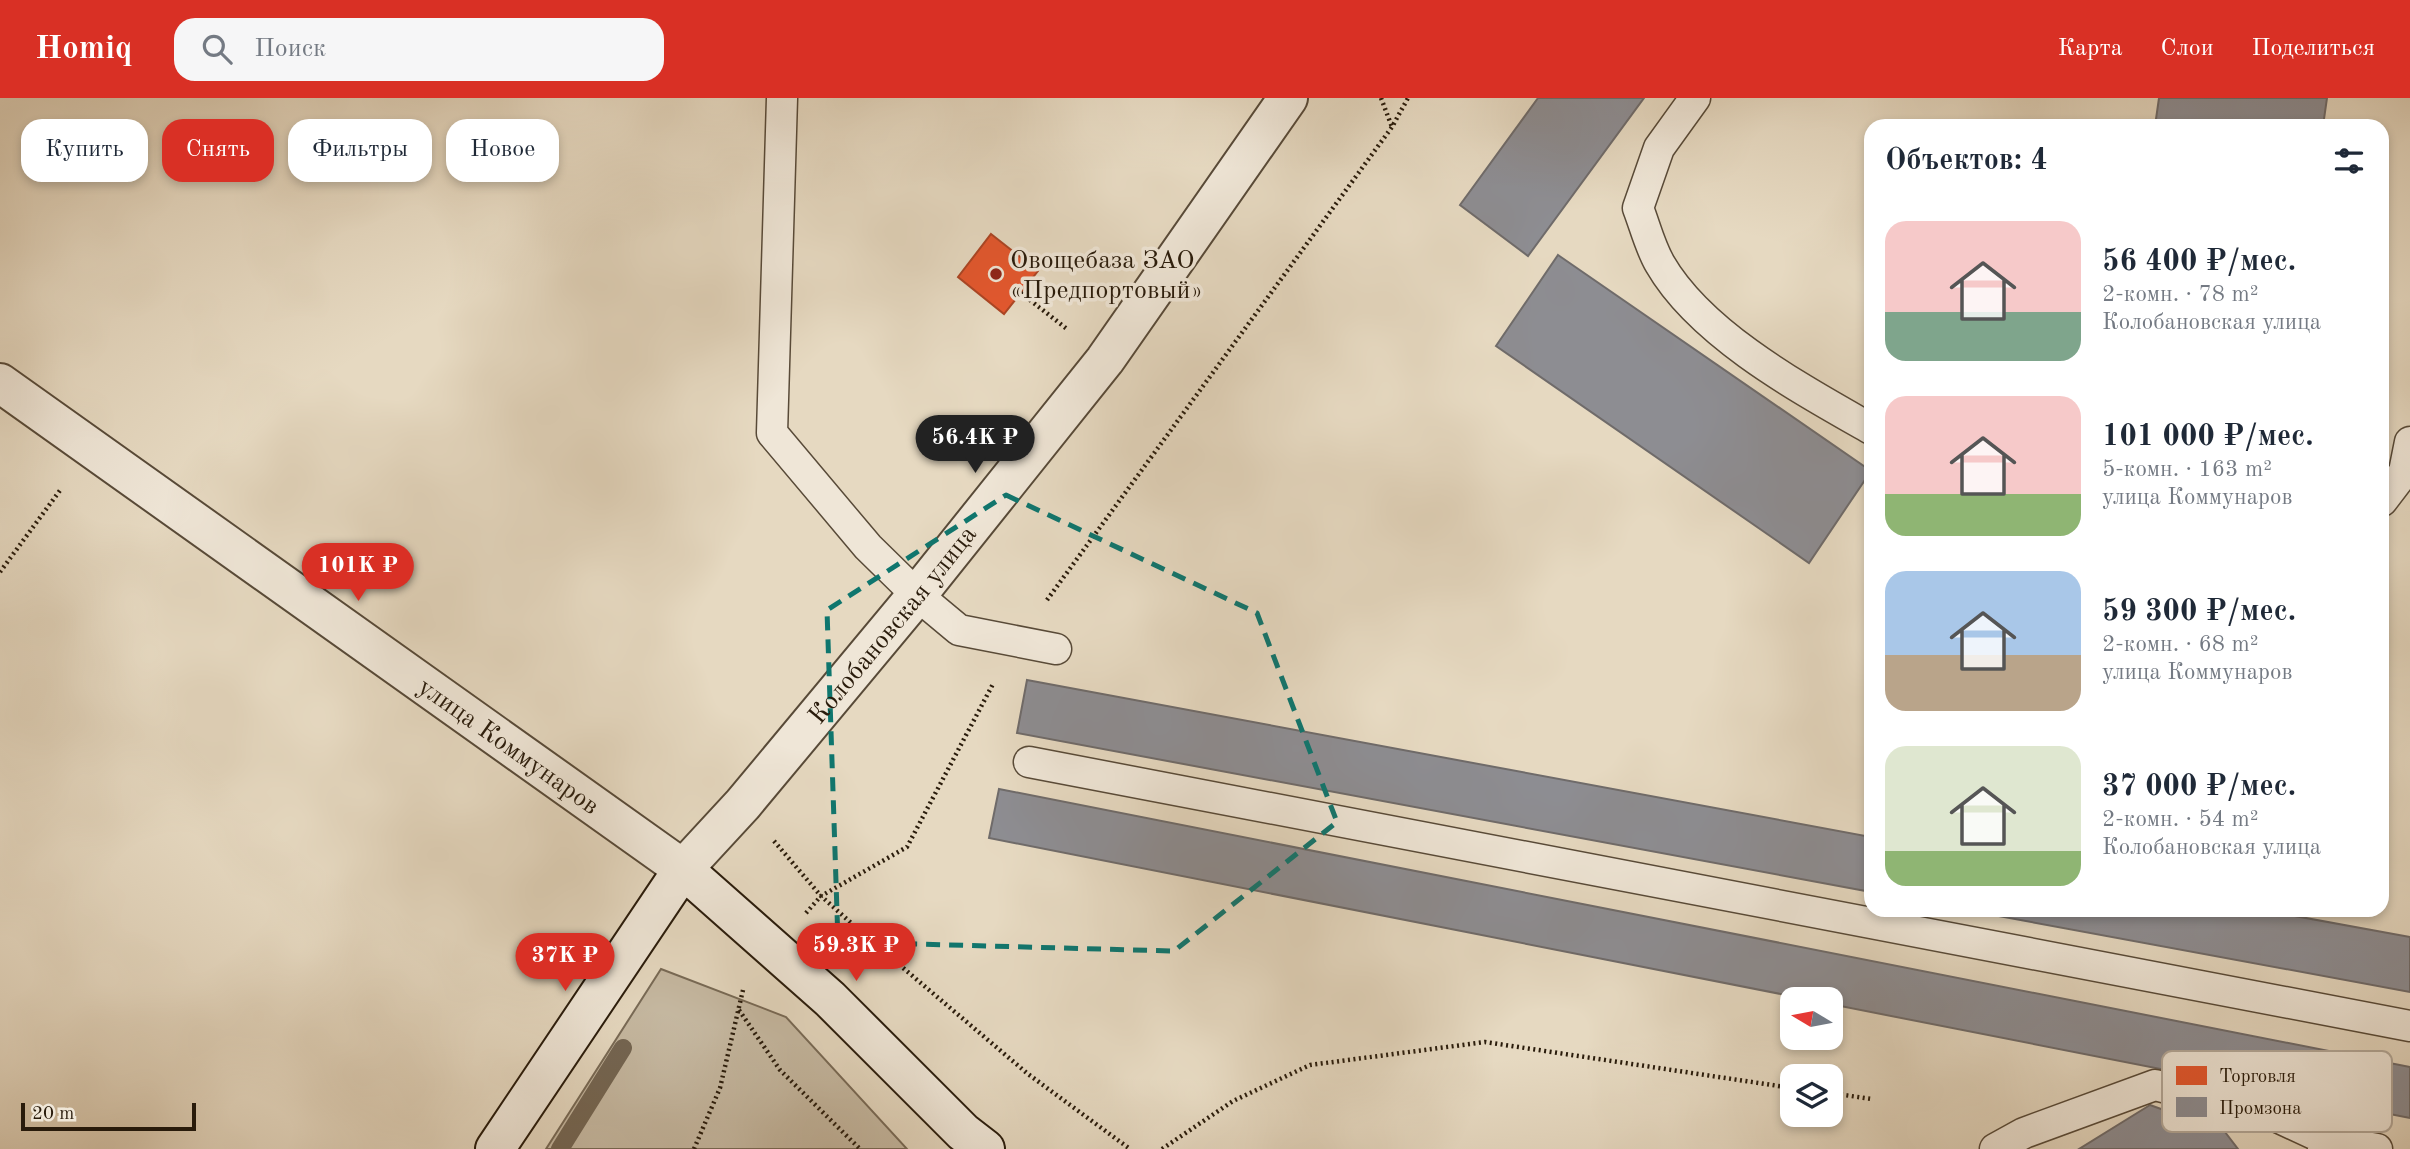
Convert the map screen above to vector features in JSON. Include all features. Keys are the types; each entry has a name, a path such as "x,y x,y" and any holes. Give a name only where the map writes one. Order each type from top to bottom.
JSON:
{"street":[{"name":"Колобановская улица","path":"495,1149 683,869 743,804 917,595 1105,360 1288,98"},
{"name":"улица Коммунаров","path":"0,383 683,869 830,999 963,1132 985,1149"}],"lane":[{"path":"782,98 772,433 832,508 917,595 959,630 1056,649"},
{"path":"1695,98 1659,148 1638,208 1660,264 1702,316 1793,385 1864,425"},
{"path":"2389,492 2404,472 2410,442"},
{"path":"1029,762 2410,1026"},
{"path":"1995,1149 2024,1133 2155,1085 2162,1087"},
{"path":"2302,1132 2325,1145 2377,1149"}],"path":[{"path":"1381,98 1392,127"},
{"path":"821,897 907,848 1015,641 1392,127 1408,98"},
{"path":"1021,293 1060,324"},
{"path":"0,572 92,450"},
{"path":"743,804 821,897 1028,1074 1130,1149"},
{"path":"735,982 743,990"},
{"path":"694,1149 720,1088 746,983"},
{"path":"739,1010 780,1070 860,1149"},
{"path":"1162,1149 1233,1101 1310,1065 1485,1042 1780,1085"},
{"path":"1843,1095 1872,1099"}],"highlighted area":[{"path":"1006,495 1257,613 1337,822 1174,951 838,942 827,610"}],"shaded area":[{"path":"661,969 786,1017 907,1149 546,1149"}],"building: Торговля":[{"path":"991,234 1038,271 1004,314 958,277"}],"building: Промзона":[{"path":"1538,98 1644,98 1528,256 1460,205"},
{"path":"2159,98 2327,98 2324,119 2156,119"},
{"path":"1558,255 1864,466 1864,481 1809,563 1496,346"},
{"path":"1027,680 1864,836 1864,891 1017,733"},
{"path":"999,789 2329,1051 2162,1051 2162,1069 1843,1007 1843,987 1780,987 1780,994 989,838"},
{"path":"2004,917 2300,917 2410,937 2410,992"},
{"path":"2392,1063 2410,1067 2410,1118 2392,1114"},
{"path":"2150,1105 2162,1109 2162,1132 2225,1132 2238,1149 2079,1149"}],"waterway":[{"path":"560,1149 623,1048"}],"place":[{"name":"Овощебаза ЗАО «Предпортовый»","path":"996,274"}]}
